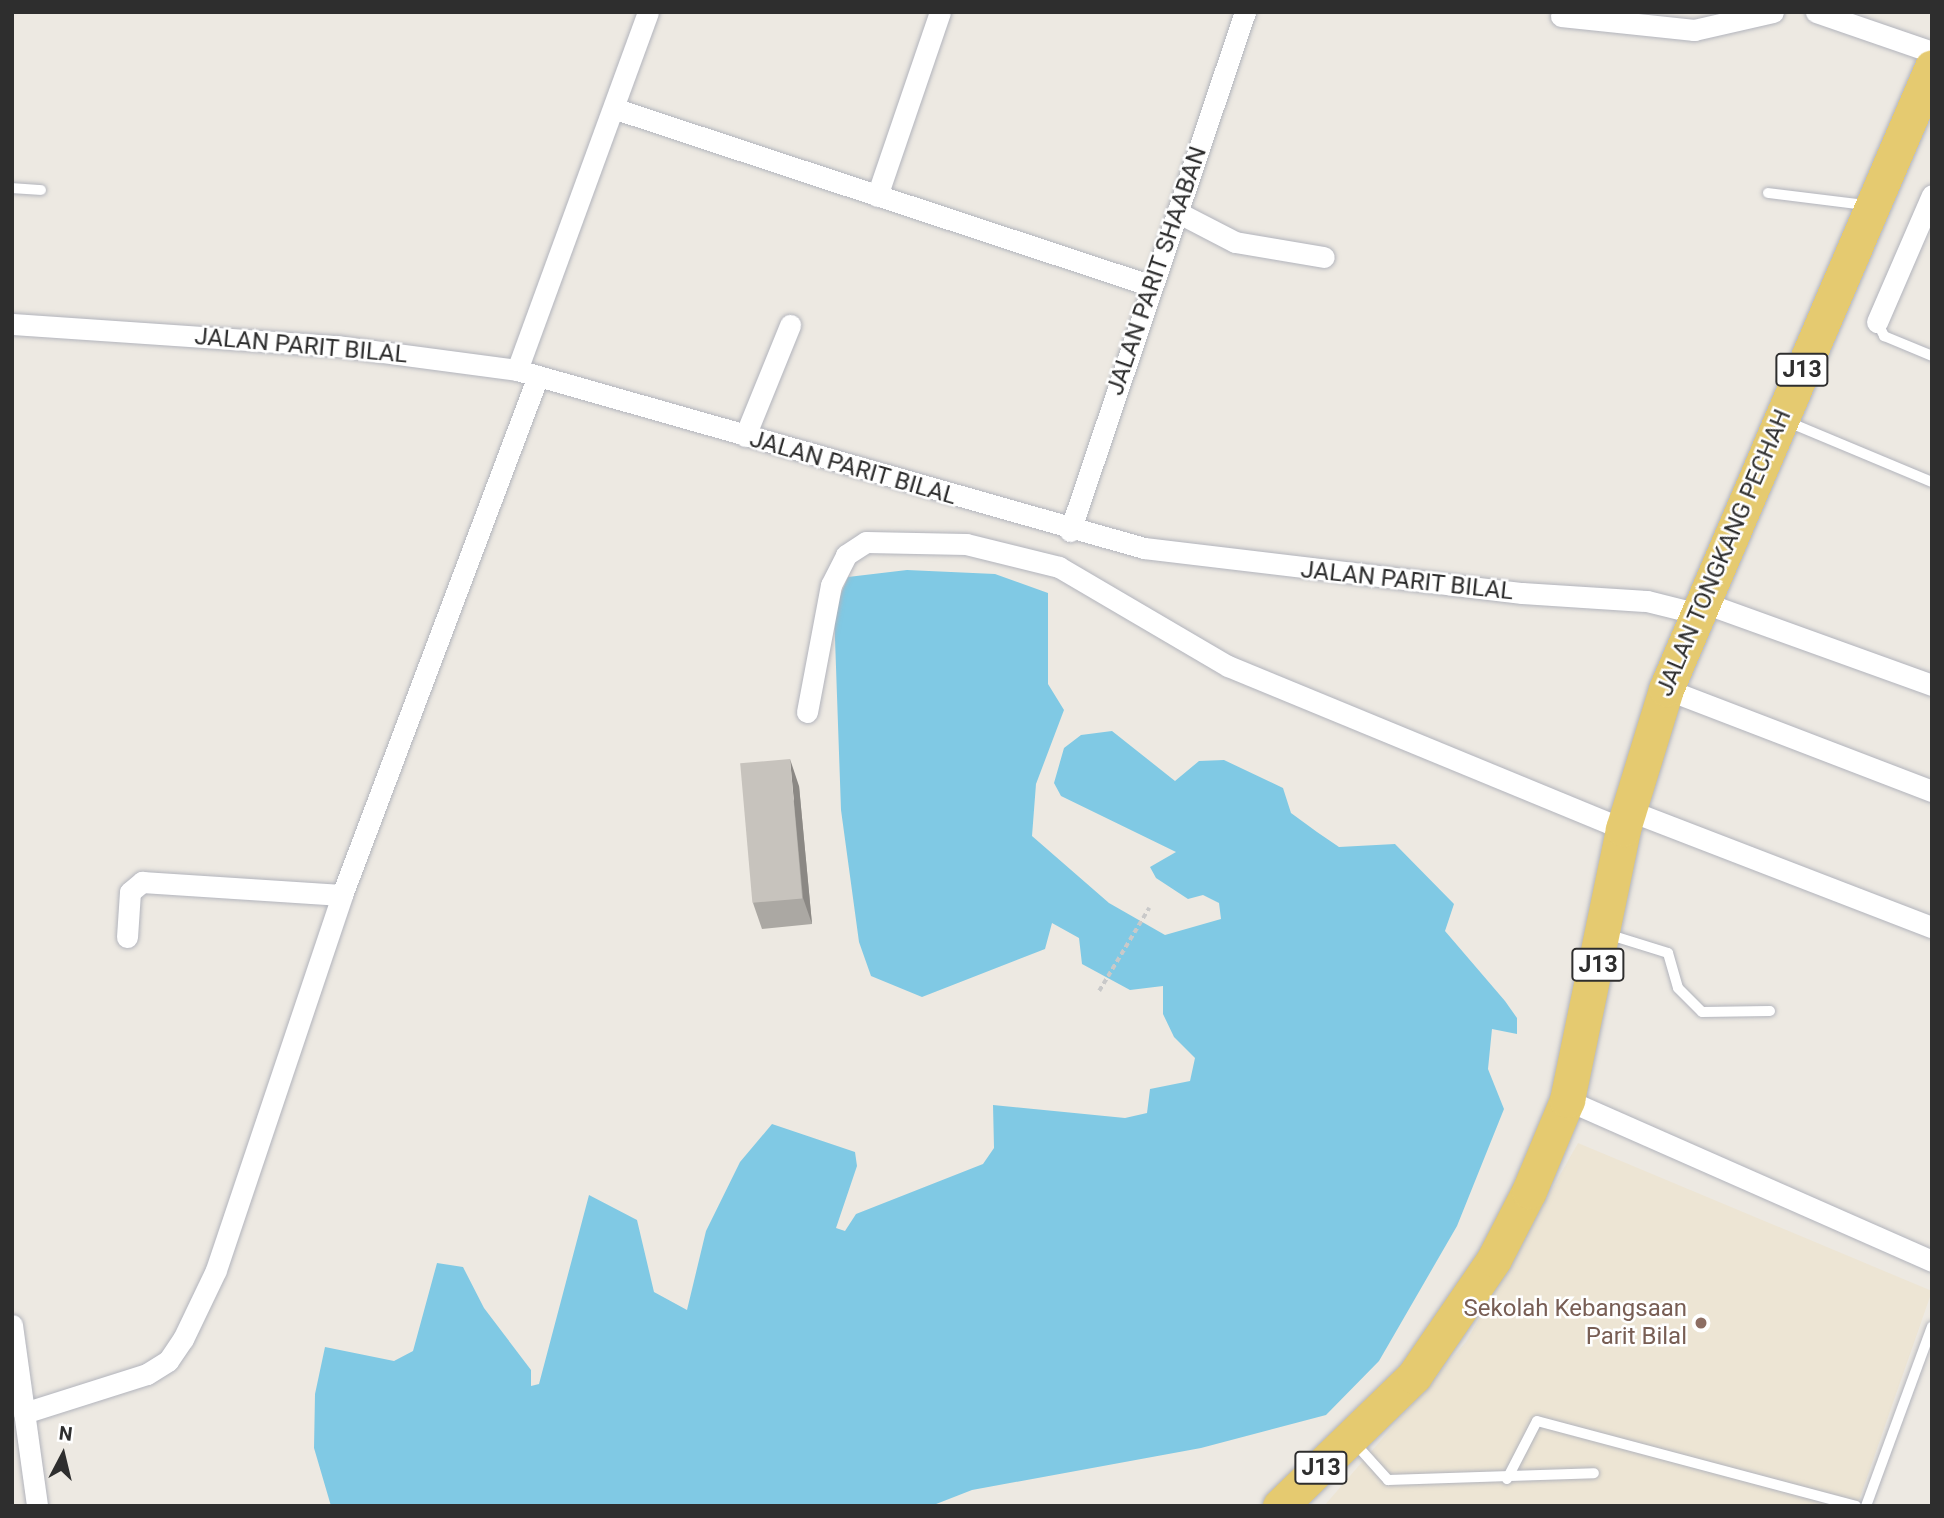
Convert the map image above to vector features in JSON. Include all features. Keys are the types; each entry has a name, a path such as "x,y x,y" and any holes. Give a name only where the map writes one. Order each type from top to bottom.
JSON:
{"main road":[{"name":"JALAN TONGKANG PECHAH","path":"1280,1506 1352,1440 1414,1376 1488,1269 1567,1100 1604,933 1625,819 1666,689 1697,607 1874,206 1923,117 1932,67"}],"street":[{"path":"517,370 616,109 648,12"},
{"path":"877,196 940,12"},
{"name":"JALAN PARIT SHAABAN","path":"1070,531 1152,286 1185,217 1245,12"},
{"path":"1561,16 1694,30 1773,12"},
{"path":"1816,12 1932,52"},
{"path":"616,109 1152,286"},
{"path":"1877,323 1932,195"},
{"path":"1185,217 1242,244 1324,257"},
{"name":"JALAN PARIT BILAL","path":"12,324 337,346 517,370 1070,531 1261,565 1697,607 1932,685"},
{"path":"745,436 790,325"},
{"path":"24,1413 147,1374 168,1361 183,1339 216,1270 342,895 538,376"},
{"path":"807,712 831,585 845,555 866,542 966,544 1059,567 1228,666 1625,819 1932,927"},
{"path":"1666,689 1932,791"},
{"path":"127,937 130,892 142,881 342,895"},
{"path":"1567,1100 1932,1261"},
{"path":"12,1325 37,1506"}],"lane":[{"path":"12,188 41,190"},
{"path":"1768,192 1874,206"},
{"path":"1877,323 1884,336 1932,356"},
{"path":"1780,418 1932,482"},
{"path":"1604,933 1668,953 1678,988 1702,1012 1770,1011"},
{"path":"1866,1506 1932,1327"},
{"path":"1507,1479 1537,1421 1856,1506"},
{"path":"1352,1440 1388,1480 1507,1479 1594,1473"}],"path":[{"path":"1098,991 1149,908"}],"shaded area":[{"name":"Sekolah Kebangsaan Parit Bilal","path":"1578,1143 1932,1291 1857,1506 1324,1506 1466,1342"}],"water":[{"path":"907,570 995,574 1048,593 1048,684 1064,710 1036,784 1032,836 1109,903 1165,935 1221,919 1219,903 1203,895 1188,899 1156,878 1150,867 1176,852 1061,796 1054,783 1064,748 1081,735 1112,731 1175,781 1199,761 1224,760 1283,788 1291,813 1339,847 1395,844 1454,904 1445,931 1517,1018 1517,1034 1492,1029 1488,1069 1504,1109 1457,1226 1379,1361 1326,1415 1201,1448 972,1490 931,1506 331,1506 314,1448 315,1394 325,1347 394,1361 413,1351 437,1263 463,1267 484,1308 531,1370 531,1386 539,1384 589,1195 637,1220 654,1292 687,1310 706,1231 740,1162 772,1124 855,1152 857,1166 836,1228 845,1231 856,1214 983,1164 994,1148 993,1105 1125,1118 1147,1113 1150,1089 1190,1081 1195,1058 1174,1037 1163,1014 1163,986 1130,990 1082,964 1079,938 1052,923 1045,949 922,997 871,976 859,942 841,810 834,610 848,577"}],"building":[{"path":"790,759 802,898 752,903 740,763"}],"place":[{"name":"Sekolah Kebangsaan Parit Bilal","path":"1701,1323"}]}
